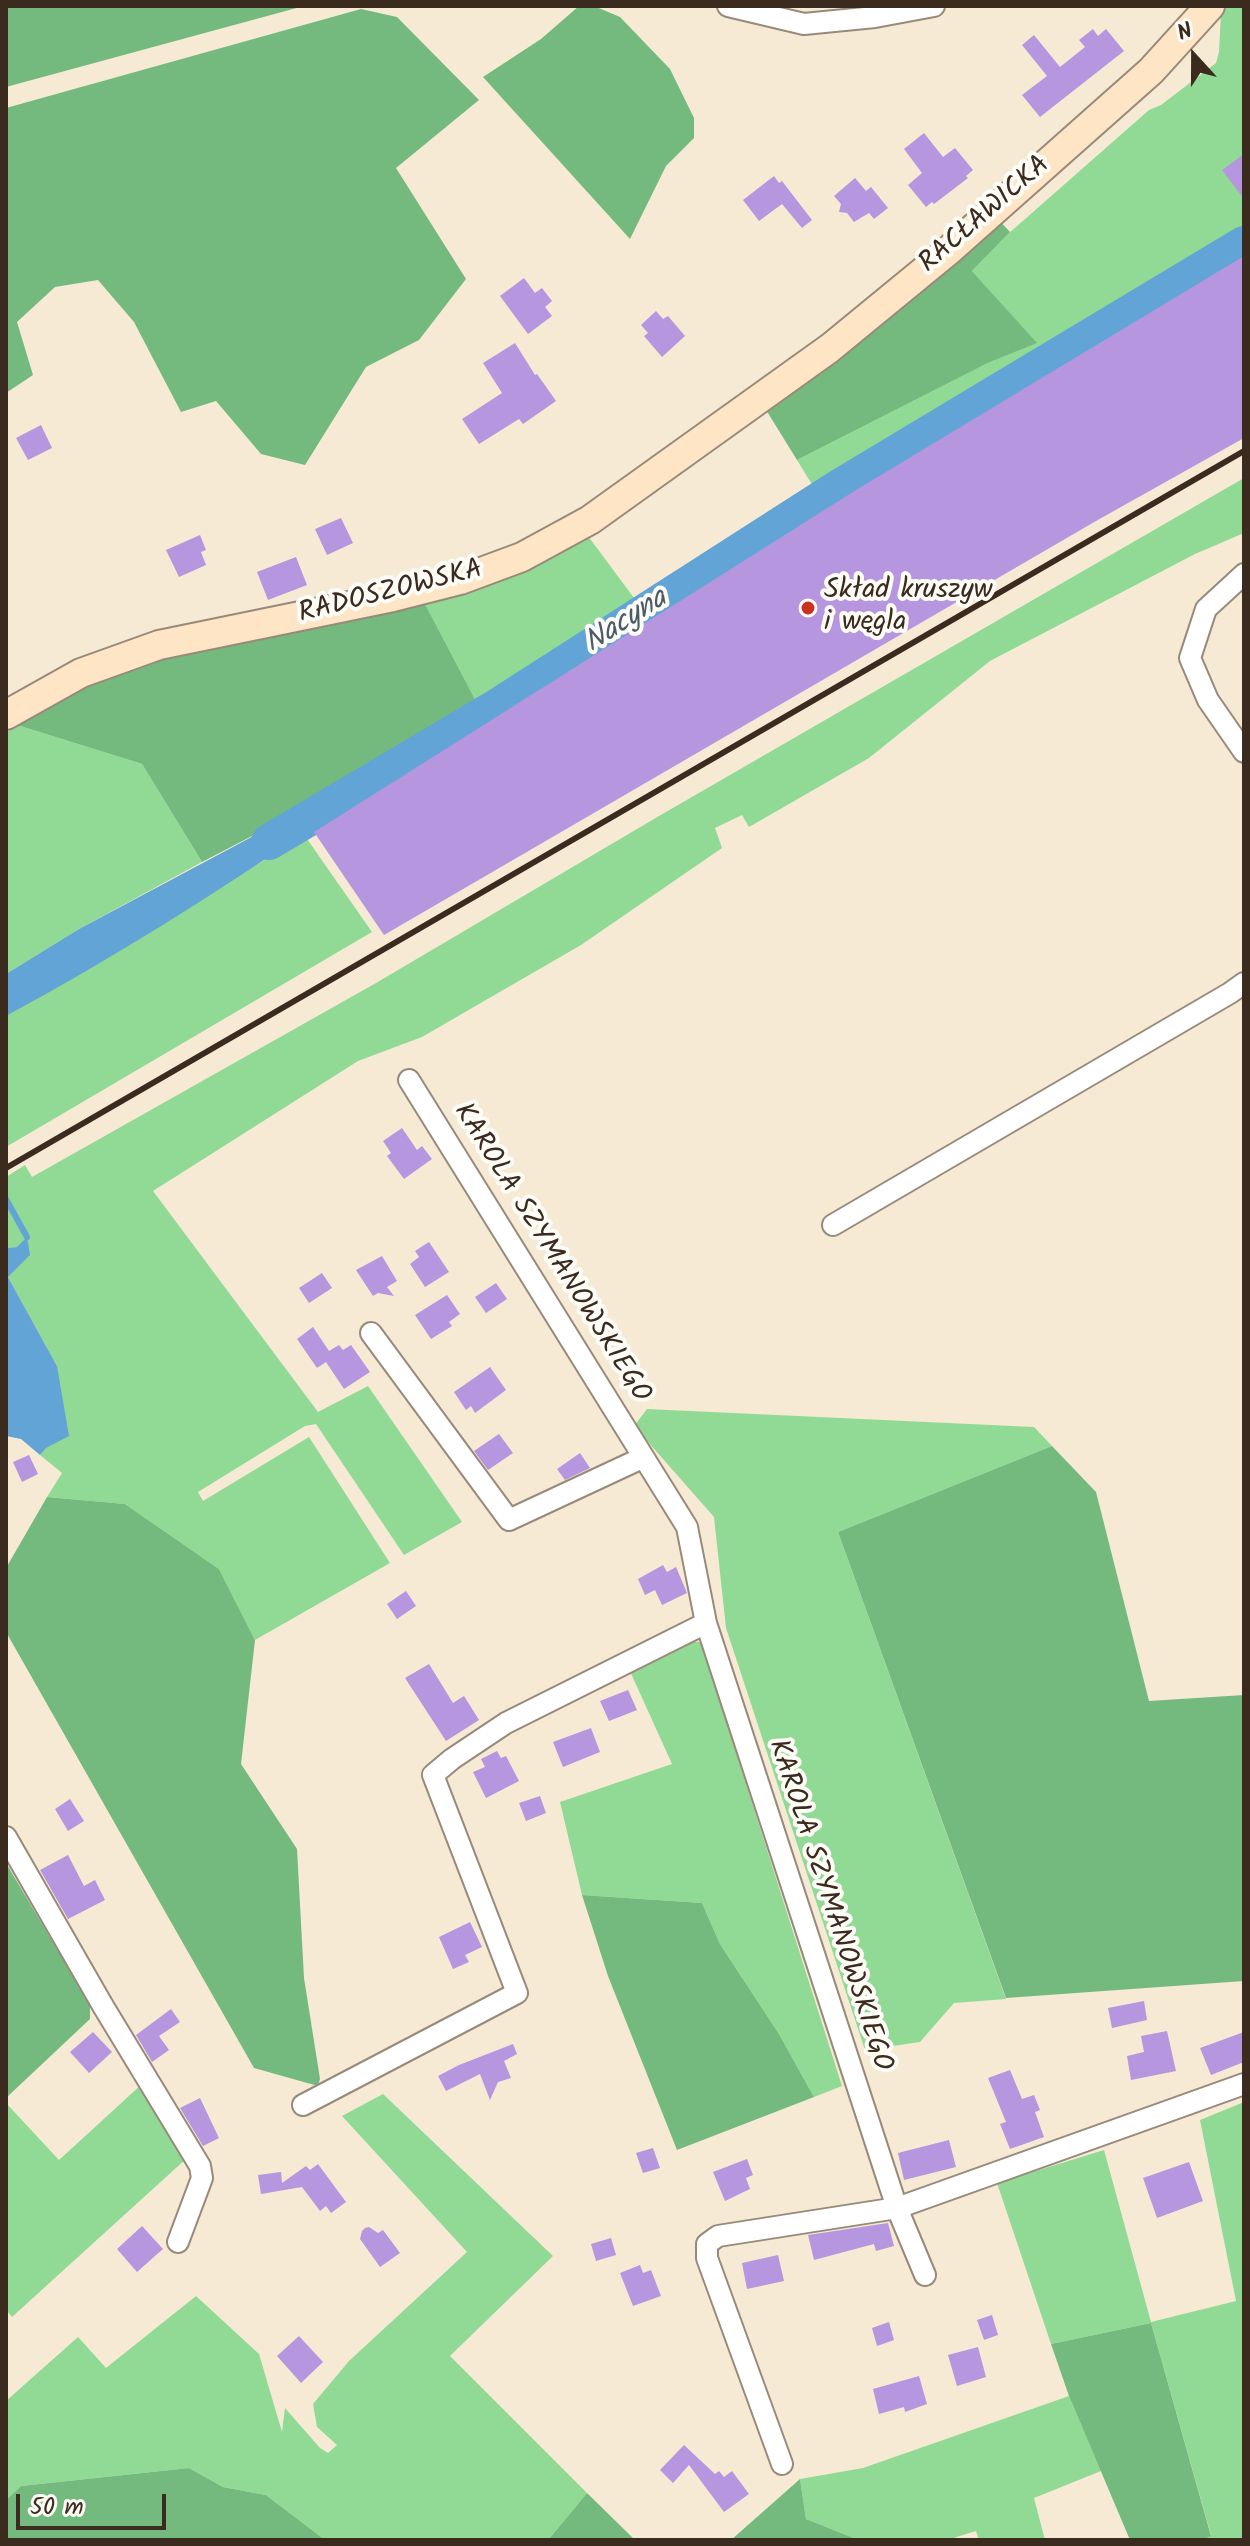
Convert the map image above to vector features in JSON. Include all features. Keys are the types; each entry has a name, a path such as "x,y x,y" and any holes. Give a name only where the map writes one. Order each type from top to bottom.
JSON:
{"street":[{"path":"728,6 804,24 875,17 934,6"},
{"name":"RACŁAWICKA","path":"747,409 830,348 947,252 1151,71 1210,6"},
{"name":"RADOSZOWSKA","path":"6,715 81,673 159,645 416,592 476,575 522,557 590,520 747,409"},
{"path":"1244,574 1206,609 1190,658 1208,700 1244,752"},
{"path":"833,1225 1244,983"},
{"name":"KAROLA SZYMANOWSKIEGO","path":"409,1080 687,1527 706,1623 897,2208 925,2275"},
{"path":"371,1333 509,1520 642,1458"},
{"path":"303,2105 517,1993 433,1775 506,1723 706,1623"},
{"path":"6,1837 200,2166 202,2178 178,2242"},
{"path":"782,2464 707,2258 707,2244 718,2236 897,2208 1244,2084"}],"green space":[{"path":"6,6 304,6 6,87"},
{"path":"579,6 594,6 620,17 670,69 694,118 694,138 666,166 630,239 483,77 541,39"},
{"path":"1228,6 1244,6 1244,234 1057,340 816,491 797,460 988,363 1036,343 972,271 1008,234 1149,110 1161,105 1216,63 1221,12"},
{"path":"361,9 397,17 479,100 396,168 466,279 419,340 366,367 305,465 261,454 216,401 181,412 134,322 98,280 55,287 17,322 33,375 6,393 6,108"},
{"path":"995,216 1010,232 972,271 1037,343 988,363 797,460 763,405"},
{"path":"1244,478 1244,533 1195,554 990,661 869,758 749,827 742,815 715,828 722,848 581,945 422,1037 358,1061 153,1191 318,1412 368,1386 462,1522 404,1555 316,1424 305,1426 198,1492 203,1501 309,1437 390,1563 255,1640 219,1569 125,1504 47,1497 62,1473 40,1455 45,1448 57,1366 8,1277 17,1247 6,1248 6,1177 25,1165 32,1177 376,983"},
{"path":"588,536 640,606 477,703 424,602 508,575"},
{"path":"424,602 477,703 306,808 202,862 142,764 17,725 58,694 112,672 269,632"},
{"path":"17,725 142,764 202,862 79,929 6,974 6,733"},
{"path":"305,836 372,932 6,1147 6,1014"},
{"path":"647,1409 1034,1427 1052,1446 838,1532 1006,1999 954,2003 920,2042 865,2050 726,1628 714,1517 634,1426"},
{"path":"1052,1446 1096,1492 1149,1701 1244,1695 1244,1981 1006,1998 838,1532"},
{"path":"47,1497 125,1504 219,1569 255,1640 241,1764 297,1849 304,1978 320,2079 318,2086 254,2068 6,1632 6,1568"},
{"path":"684,1641 701,1642 842,2086 814,2097 779,2034 720,1944 702,1903 582,1895 560,1802 672,1764 629,1669"},
{"path":"6,1863 90,2005 90,2019 6,2098"},
{"path":"582,1895 702,1903 720,1944 779,2034 814,2097 677,2150 608,1976"},
{"path":"142,2084 187,2158 12,2317 6,2310 6,2103 59,2160"},
{"path":"383,2094 553,2256 450,2356 587,2493 548,2540 325,2540 266,2495 223,2487 189,2468 21,2486 6,2500 6,2401 78,2337 106,2368 196,2296 259,2354 282,2432 285,2408 320,2448 328,2453 337,2445 317,2427 313,2404 349,2361 467,2252 342,2116"},
{"path":"1244,2102 1244,2540 1201,2540 1211,2535 1151,2323 1051,2344 997,2183 1104,2150 1151,2322 1236,2301 1200,2120"},
{"path":"1151,2323 1211,2536 1201,2540 1130,2540 1069,2396 1051,2344"},
{"path":"1069,2396 1101,2471 1034,2498 1045,2540 979,2540 976,2531 947,2540 859,2540 806,2519 800,2479 863,2468"},
{"path":"189,2468 223,2487 266,2495 325,2540 6,2540 6,2500 21,2486"},
{"path":"800,2479 806,2519 859,2540 731,2540"},
{"path":"587,2493 635,2540 548,2540"}],"water":[{"path":"306,808 316,825 163,925 6,1016 6,974 79,929"},
{"path":"27,1237 30,1255 8,1277 57,1366 69,1436 46,1448 40,1455 21,1439 6,1436 6,1248 17,1247"}],"building":[{"path":"1093,29 1098,36 1106,29 1124,51 1040,117 1022,95 1047,76 1022,45 1034,35 1060,67 1085,47 1079,40"},
{"path":"924,133 943,157 955,148 973,170 966,176 968,178 926,207 908,185 922,173 904,149"},
{"path":"1244,154 1244,199 1222,170"},
{"path":"774,176 779,183 782,181 812,220 802,228 782,204 759,221 743,200"},
{"path":"855,178 866,191 871,187 888,208 874,219 869,213 854,222 847,213 839,212 841,204 834,196"},
{"name":"Skład kruszyw i węgla","path":"1244,256 1244,438 384,935 314,832 856,490"},
{"path":"524,278 535,293 542,288 552,301 545,307 552,316 528,334 500,296"},
{"path":"656,311 663,319 668,316 685,336 662,357 644,336 648,333 641,325"},
{"path":"515,343 556,401 523,424 519,419 479,444 462,419 502,393 483,363"},
{"path":"41,425 52,448 28,460 16,438"},
{"path":"341,518 353,543 327,555 315,529"},
{"path":"200,535 206,550 201,552 206,565 179,577 166,550"},
{"path":"296,557 307,585 268,600 257,572"},
{"path":"402,1128 417,1150 422,1146 432,1159 404,1179 387,1156 391,1153 383,1141"},
{"path":"429,1242 449,1272 425,1287 410,1264 419,1257 415,1251"},
{"path":"382,1256 397,1281 387,1287 394,1296 378,1293 373,1296 356,1270"},
{"path":"322,1273 332,1288 309,1303 299,1288"},
{"path":"496,1283 507,1299 486,1313 475,1297"},
{"path":"447,1295 460,1314 449,1322 452,1326 431,1339 415,1315"},
{"path":"313,1327 329,1351 339,1345 343,1350 351,1345 370,1372 344,1389 326,1362 317,1368 297,1339"},
{"path":"490,1367 506,1390 475,1413 471,1406 466,1410 454,1392"},
{"path":"499,1434 513,1453 488,1470 474,1451"},
{"path":"580,1453 590,1468 565,1480 557,1469"},
{"path":"29,1455 38,1474 22,1482 13,1462"},
{"path":"663,1565 667,1572 676,1567 687,1593 662,1605 655,1590 645,1595 638,1579"},
{"path":"406,1591 416,1606 397,1619 387,1604"},
{"path":"429,1664 453,1703 464,1696 479,1720 446,1741 405,1678"},
{"path":"628,1690 637,1710 609,1721 600,1701"},
{"path":"591,1728 600,1752 563,1767 553,1742"},
{"path":"497,1751 501,1758 506,1756 519,1781 486,1798 473,1772 485,1767 481,1759"},
{"path":"540,1796 546,1813 526,1821 519,1803"},
{"path":"70,1799 84,1821 68,1831 55,1809"},
{"path":"68,1855 84,1886 95,1880 105,1900 68,1919 40,1870"},
{"path":"470,1922 482,1947 465,1955 469,1962 453,1969 439,1937"},
{"path":"1144,2001 1147,2020 1112,2028 1108,2008"},
{"path":"171,2009 180,2022 159,2036 169,2050 152,2062 136,2035"},
{"path":"1167,2031 1176,2071 1131,2080 1127,2056 1144,2052 1141,2036"},
{"path":"93,2032 112,2052 89,2073 70,2052"},
{"path":"1244,2032 1244,2062 1211,2075 1200,2048"},
{"path":"513,2044 517,2054 504,2061 511,2078 498,2082 490,2100 480,2074 446,2091 438,2076"},
{"path":"1010,2070 1022,2099 1034,2095 1040,2110 1035,2112 1044,2137 1010,2149 1000,2124 1006,2122 988,2078"},
{"path":"200,2098 219,2138 203,2146 180,2108"},
{"path":"949,2140 956,2167 904,2180 898,2153"},
{"path":"653,2148 660,2168 643,2173 636,2153"},
{"path":"747,2159 753,2175 746,2178 750,2189 725,2201 713,2172"},
{"path":"1189,2162 1203,2201 1157,2218 1143,2178"},
{"path":"318,2164 346,2202 331,2213 326,2206 320,2211 302,2187 261,2194 258,2175 281,2172 282,2183 306,2166 310,2170"},
{"path":"888,2223 894,2246 876,2251 874,2244 814,2260 808,2235"},
{"path":"142,2226 163,2249 137,2272 117,2249"},
{"path":"369,2227 378,2233 383,2230 400,2253 380,2267 360,2239 362,2231"},
{"path":"611,2238 616,2255 596,2261 591,2244"},
{"path":"778,2255 784,2281 747,2289 742,2263"},
{"path":"640,2265 643,2273 651,2270 661,2296 633,2306 620,2273"},
{"path":"992,2315 998,2335 984,2340 977,2320"},
{"path":"889,2322 894,2340 877,2346 872,2328"},
{"path":"299,2336 323,2362 301,2383 277,2356"},
{"path":"978,2347 986,2377 957,2386 948,2355"},
{"path":"919,2376 927,2404 905,2412 904,2407 879,2414 873,2389"},
{"path":"684,2445 715,2474 719,2471 724,2477 732,2471 749,2494 724,2512 689,2465 673,2483 660,2470"}],"waterway":[{"name":"Nacyna","path":"269,842 498,706 841,486 1244,244"},
{"path":"6,1199 27,1237"}],"railway":[{"path":"6,1168 1244,451"}],"place":[{"name":"Skład kruszyw i węgla","path":"808,608"}]}
